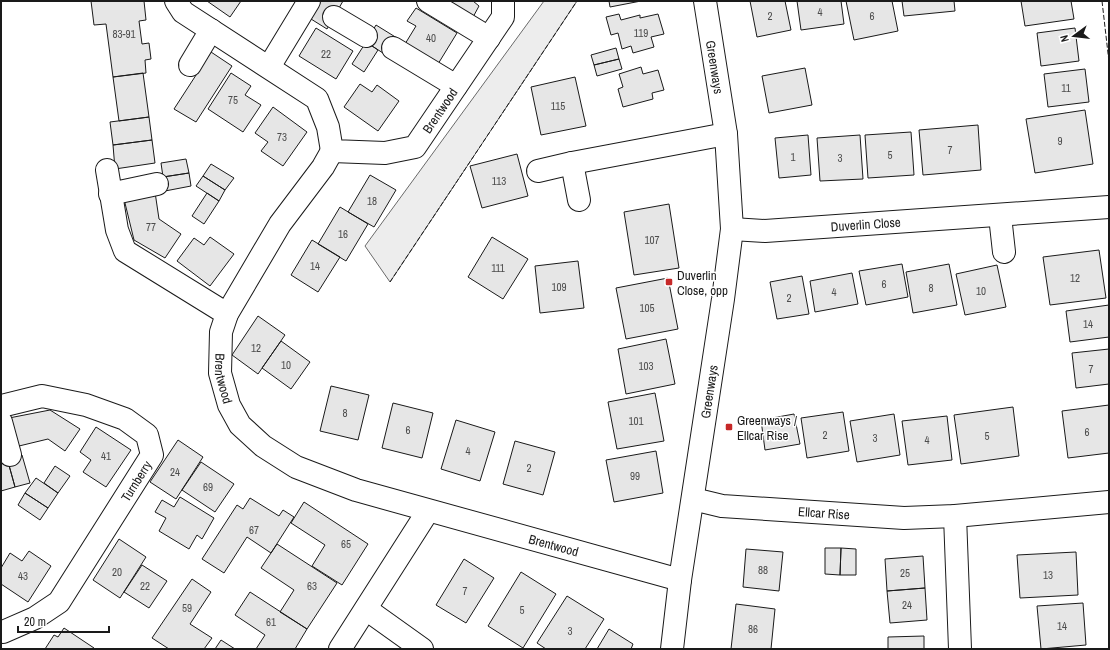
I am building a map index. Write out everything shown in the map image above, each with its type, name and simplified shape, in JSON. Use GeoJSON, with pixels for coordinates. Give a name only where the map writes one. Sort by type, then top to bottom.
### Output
{"type":"FeatureCollection","features":[{"type":"Feature","properties":{"kind":"street"},"geometry":{"type":"LineString","coordinates":[[176,1],[183,12],[317,99],[328,127],[332,151]]}},
{"type":"Feature","properties":{"kind":"street"},"geometry":{"type":"LineString","coordinates":[[428,1],[489,38]]}},
{"type":"Feature","properties":{"kind":"street","name":"Brentwood"},"geometry":{"type":"LineString","coordinates":[[503,1],[503,17],[415,147],[385,153],[332,151],[323,167],[280,224],[227,314],[221,332],[220,373],[229,405],[240,425],[264,446],[296,467],[356,490],[680,580]]}},
{"type":"Feature","properties":{"kind":"street","name":"Greenways"},"geometry":{"type":"LineString","coordinates":[[672,649],[680,580],[732,229],[726,134],[705,1]]}},
{"type":"Feature","properties":{"kind":"street"},"geometry":{"type":"LineString","coordinates":[[269,67],[317,7],[366,36]]}},
{"type":"Feature","properties":{"kind":"street"},"geometry":{"type":"LineString","coordinates":[[190,65],[211,30]]}},
{"type":"Feature","properties":{"kind":"street"},"geometry":{"type":"LineString","coordinates":[[393,48],[456,86]]}},
{"type":"Feature","properties":{"kind":"street"},"geometry":{"type":"LineString","coordinates":[[538,171],[572,163],[726,134]]}},
{"type":"Feature","properties":{"kind":"street"},"geometry":{"type":"LineString","coordinates":[[572,163],[578,200]]}},
{"type":"Feature","properties":{"kind":"street"},"geometry":{"type":"LineString","coordinates":[[107,170],[117,230],[125,251],[227,314]]}},
{"type":"Feature","properties":{"kind":"street"},"geometry":{"type":"LineString","coordinates":[[110,194],[157,184]]}},
{"type":"Feature","properties":{"kind":"street","name":"Duverlin Close"},"geometry":{"type":"LineString","coordinates":[[732,229],[765,231],[1000,216],[1109,206]]}},
{"type":"Feature","properties":{"kind":"street"},"geometry":{"type":"LineString","coordinates":[[1000,216],[1004,252]]}},
{"type":"Feature","properties":{"kind":"street","name":"Turnberry"},"geometry":{"type":"LineString","coordinates":[[1,406],[42,396],[86,405],[125,419],[147,435],[152,455],[59,602],[35,618],[3,636]]}},
{"type":"Feature","properties":{"kind":"street"},"geometry":{"type":"LineString","coordinates":[[1,422],[10,455]]}},
{"type":"Feature","properties":{"kind":"street","name":"Ellcar Rise"},"geometry":{"type":"LineString","coordinates":[[693,499],[722,506],[904,518],[955,516],[1109,502]]}},
{"type":"Feature","properties":{"kind":"street"},"geometry":{"type":"LineString","coordinates":[[340,649],[428,511]]}},
{"type":"Feature","properties":{"kind":"street"},"geometry":{"type":"LineString","coordinates":[[955,516],[960,649]]}},
{"type":"Feature","properties":{"kind":"street"},"geometry":{"type":"LineString","coordinates":[[366,610],[422,649]]}},
{"type":"Feature","properties":{"kind":"shaded area"},"geometry":{"type":"Polygon","coordinates":[[[544,1],[577,1],[390,282],[365,246],[544,1]]]}},
{"type":"Feature","properties":{"kind":"building"},"geometry":{"type":"Polygon","coordinates":[[[91,1],[144,1],[146,20],[139,21],[142,44],[149,43],[151,59],[145,60],[146,73],[113,77],[106,24],[94,25],[91,1]]]}},
{"type":"Feature","properties":{"kind":"building"},"geometry":{"type":"Polygon","coordinates":[[[207,1],[241,1],[230,17],[207,1]]]}},
{"type":"Feature","properties":{"kind":"building"},"geometry":{"type":"Polygon","coordinates":[[[322,1],[343,1],[327,29],[311,19],[322,1]]]}},
{"type":"Feature","properties":{"kind":"building"},"geometry":{"type":"Polygon","coordinates":[[[444,1],[473,1],[479,6],[472,19],[444,1]]]}},
{"type":"Feature","properties":{"kind":"building"},"geometry":{"type":"Polygon","coordinates":[[[609,1],[641,1],[610,7],[609,1]]]}},
{"type":"Feature","properties":{"kind":"building"},"geometry":{"type":"Polygon","coordinates":[[[750,1],[785,1],[791,30],[757,37],[750,1]]]}},
{"type":"Feature","properties":{"kind":"building"},"geometry":{"type":"Polygon","coordinates":[[[797,1],[841,1],[844,24],[801,30],[797,1]]]}},
{"type":"Feature","properties":{"kind":"building"},"geometry":{"type":"Polygon","coordinates":[[[846,1],[892,1],[898,31],[854,40],[846,1]]]}},
{"type":"Feature","properties":{"kind":"building"},"geometry":{"type":"Polygon","coordinates":[[[902,1],[954,1],[955,11],[904,16],[902,1]]]}},
{"type":"Feature","properties":{"kind":"building"},"geometry":{"type":"Polygon","coordinates":[[[1021,1],[1071,1],[1074,19],[1025,26],[1021,1]]]}},
{"type":"Feature","properties":{"kind":"building"},"geometry":{"type":"Polygon","coordinates":[[[416,8],[457,33],[438,64],[405,44],[416,26],[407,21],[416,8]]]}},
{"type":"Feature","properties":{"kind":"building"},"geometry":{"type":"Polygon","coordinates":[[[619,14],[621,20],[640,15],[640,18],[658,14],[664,34],[651,37],[654,47],[633,53],[631,46],[622,49],[618,33],[611,35],[606,17],[619,14]]]}},
{"type":"Feature","properties":{"kind":"building"},"geometry":{"type":"Polygon","coordinates":[[[376,25],[397,38],[386,55],[366,42],[376,25]]]}},
{"type":"Feature","properties":{"kind":"building"},"geometry":{"type":"Polygon","coordinates":[[[316,28],[353,51],[336,79],[299,56],[316,28]]]}},
{"type":"Feature","properties":{"kind":"building"},"geometry":{"type":"Polygon","coordinates":[[[1075,28],[1079,61],[1041,66],[1037,33],[1075,28]]]}},
{"type":"Feature","properties":{"kind":"building"},"geometry":{"type":"Polygon","coordinates":[[[366,42],[378,50],[364,72],[352,64],[366,42]]]}},
{"type":"Feature","properties":{"kind":"building"},"geometry":{"type":"Polygon","coordinates":[[[616,48],[619,59],[594,65],[591,55],[616,48]]]}},
{"type":"Feature","properties":{"kind":"building"},"geometry":{"type":"Polygon","coordinates":[[[211,52],[232,66],[196,122],[174,109],[211,52]]]}},
{"type":"Feature","properties":{"kind":"building"},"geometry":{"type":"Polygon","coordinates":[[[619,59],[622,69],[597,76],[594,65],[619,59]]]}},
{"type":"Feature","properties":{"kind":"building"},"geometry":{"type":"Polygon","coordinates":[[[641,67],[643,74],[658,70],[664,90],[652,93],[653,99],[623,107],[618,89],[623,87],[619,74],[641,67]]]}},
{"type":"Feature","properties":{"kind":"building"},"geometry":{"type":"Polygon","coordinates":[[[805,68],[812,105],[769,113],[762,76],[805,68]]]}},
{"type":"Feature","properties":{"kind":"building"},"geometry":{"type":"Polygon","coordinates":[[[1085,69],[1089,102],[1048,107],[1044,74],[1085,69]]]}},
{"type":"Feature","properties":{"kind":"building"},"geometry":{"type":"Polygon","coordinates":[[[143,73],[149,117],[119,121],[113,77],[143,73]]]}},
{"type":"Feature","properties":{"kind":"building"},"geometry":{"type":"Polygon","coordinates":[[[231,73],[251,86],[245,95],[261,105],[243,132],[208,109],[231,73]]]}},
{"type":"Feature","properties":{"kind":"building"},"geometry":{"type":"Polygon","coordinates":[[[575,77],[586,126],[541,135],[531,87],[575,77]]]}},
{"type":"Feature","properties":{"kind":"building"},"geometry":{"type":"Polygon","coordinates":[[[360,84],[372,92],[377,85],[399,101],[378,131],[344,107],[360,84]]]}},
{"type":"Feature","properties":{"kind":"building"},"geometry":{"type":"Polygon","coordinates":[[[273,107],[307,132],[283,166],[261,151],[268,142],[255,133],[273,107]]]}},
{"type":"Feature","properties":{"kind":"building"},"geometry":{"type":"Polygon","coordinates":[[[1085,110],[1093,164],[1035,173],[1026,119],[1085,110]]]}},
{"type":"Feature","properties":{"kind":"building"},"geometry":{"type":"Polygon","coordinates":[[[149,117],[152,140],[113,145],[110,122],[149,117]]]}},
{"type":"Feature","properties":{"kind":"building"},"geometry":{"type":"Polygon","coordinates":[[[978,125],[981,170],[923,175],[919,130],[978,125]]]}},
{"type":"Feature","properties":{"kind":"building"},"geometry":{"type":"Polygon","coordinates":[[[911,132],[914,175],[868,178],[865,135],[911,132]]]}},
{"type":"Feature","properties":{"kind":"building"},"geometry":{"type":"Polygon","coordinates":[[[808,135],[811,175],[779,178],[775,138],[808,135]]]}},
{"type":"Feature","properties":{"kind":"building"},"geometry":{"type":"Polygon","coordinates":[[[860,135],[863,179],[820,181],[817,138],[860,135]]]}},
{"type":"Feature","properties":{"kind":"building"},"geometry":{"type":"Polygon","coordinates":[[[152,140],[155,163],[115,169],[113,145],[152,140]]]}},
{"type":"Feature","properties":{"kind":"building"},"geometry":{"type":"Polygon","coordinates":[[[517,154],[528,196],[482,208],[470,166],[517,154]]]}},
{"type":"Feature","properties":{"kind":"building"},"geometry":{"type":"Polygon","coordinates":[[[186,159],[189,173],[163,177],[161,163],[186,159]]]}},
{"type":"Feature","properties":{"kind":"building"},"geometry":{"type":"Polygon","coordinates":[[[211,164],[234,178],[225,190],[203,176],[211,164]]]}},
{"type":"Feature","properties":{"kind":"building"},"geometry":{"type":"Polygon","coordinates":[[[189,173],[191,186],[165,191],[163,177],[189,173]]]}},
{"type":"Feature","properties":{"kind":"building"},"geometry":{"type":"Polygon","coordinates":[[[370,175],[396,190],[374,227],[348,212],[370,175]]]}},
{"type":"Feature","properties":{"kind":"building"},"geometry":{"type":"Polygon","coordinates":[[[203,176],[225,190],[219,201],[196,186],[203,176]]]}},
{"type":"Feature","properties":{"kind":"building"},"geometry":{"type":"Polygon","coordinates":[[[155,192],[159,219],[181,234],[165,258],[134,240],[124,199],[155,192]]]}},
{"type":"Feature","properties":{"kind":"building"},"geometry":{"type":"Polygon","coordinates":[[[207,193],[219,201],[204,224],[192,216],[207,193]]]}},
{"type":"Feature","properties":{"kind":"building"},"geometry":{"type":"Polygon","coordinates":[[[669,204],[679,268],[634,275],[624,212],[669,204]]]}},
{"type":"Feature","properties":{"kind":"building"},"geometry":{"type":"Polygon","coordinates":[[[340,207],[368,224],[346,261],[318,244],[340,207]]]}},
{"type":"Feature","properties":{"kind":"building"},"geometry":{"type":"Polygon","coordinates":[[[210,237],[234,254],[210,286],[177,261],[194,238],[204,245],[210,237]]]}},
{"type":"Feature","properties":{"kind":"building"},"geometry":{"type":"Polygon","coordinates":[[[492,237],[528,259],[503,299],[468,277],[492,237]]]}},
{"type":"Feature","properties":{"kind":"building"},"geometry":{"type":"Polygon","coordinates":[[[312,240],[340,257],[318,292],[291,275],[312,240]]]}},
{"type":"Feature","properties":{"kind":"building"},"geometry":{"type":"Polygon","coordinates":[[[1099,250],[1106,298],[1050,305],[1043,257],[1099,250]]]}},
{"type":"Feature","properties":{"kind":"building"},"geometry":{"type":"Polygon","coordinates":[[[578,261],[584,308],[540,313],[535,266],[578,261]]]}},
{"type":"Feature","properties":{"kind":"building"},"geometry":{"type":"Polygon","coordinates":[[[902,264],[908,297],[866,305],[859,271],[902,264]]]}},
{"type":"Feature","properties":{"kind":"building"},"geometry":{"type":"Polygon","coordinates":[[[949,264],[957,305],[913,313],[906,272],[949,264]]]}},
{"type":"Feature","properties":{"kind":"building"},"geometry":{"type":"Polygon","coordinates":[[[997,265],[1006,307],[965,315],[956,274],[997,265]]]}},
{"type":"Feature","properties":{"kind":"building"},"geometry":{"type":"Polygon","coordinates":[[[852,273],[858,304],[815,312],[810,281],[852,273]]]}},
{"type":"Feature","properties":{"kind":"building"},"geometry":{"type":"Polygon","coordinates":[[[802,276],[809,314],[777,319],[770,282],[802,276]]]}},
{"type":"Feature","properties":{"kind":"building"},"geometry":{"type":"Polygon","coordinates":[[[668,278],[678,329],[626,339],[616,288],[668,278]]]}},
{"type":"Feature","properties":{"kind":"building"},"geometry":{"type":"Polygon","coordinates":[[[1109,305],[1109,337],[1070,342],[1066,311],[1109,305]]]}},
{"type":"Feature","properties":{"kind":"building"},"geometry":{"type":"Polygon","coordinates":[[[258,316],[285,335],[258,374],[232,355],[258,316]]]}},
{"type":"Feature","properties":{"kind":"building"},"geometry":{"type":"Polygon","coordinates":[[[666,339],[675,384],[626,394],[618,349],[666,339]]]}},
{"type":"Feature","properties":{"kind":"building"},"geometry":{"type":"Polygon","coordinates":[[[281,341],[310,362],[291,389],[262,368],[281,341]]]}},
{"type":"Feature","properties":{"kind":"building"},"geometry":{"type":"Polygon","coordinates":[[[1109,349],[1109,384],[1076,388],[1072,353],[1109,349]]]}},
{"type":"Feature","properties":{"kind":"building"},"geometry":{"type":"Polygon","coordinates":[[[331,386],[369,395],[358,440],[320,431],[331,386]]]}},
{"type":"Feature","properties":{"kind":"building"},"geometry":{"type":"Polygon","coordinates":[[[655,393],[664,441],[617,449],[608,402],[655,393]]]}},
{"type":"Feature","properties":{"kind":"building"},"geometry":{"type":"Polygon","coordinates":[[[393,403],[433,413],[422,458],[382,448],[393,403]]]}},
{"type":"Feature","properties":{"kind":"building"},"geometry":{"type":"Polygon","coordinates":[[[1109,405],[1109,453],[1068,458],[1062,411],[1109,405]]]}},
{"type":"Feature","properties":{"kind":"building"},"geometry":{"type":"Polygon","coordinates":[[[1013,407],[1019,456],[961,464],[954,415],[1013,407]]]}},
{"type":"Feature","properties":{"kind":"building"},"geometry":{"type":"Polygon","coordinates":[[[50,410],[80,429],[65,451],[48,439],[19,446],[9,418],[50,410]]]}},
{"type":"Feature","properties":{"kind":"building"},"geometry":{"type":"Polygon","coordinates":[[[843,412],[849,451],[807,458],[801,418],[843,412]]]}},
{"type":"Feature","properties":{"kind":"building"},"geometry":{"type":"Polygon","coordinates":[[[794,414],[800,444],[765,450],[761,420],[794,414]]]}},
{"type":"Feature","properties":{"kind":"building"},"geometry":{"type":"Polygon","coordinates":[[[894,414],[900,455],[857,462],[850,421],[894,414]]]}},
{"type":"Feature","properties":{"kind":"building"},"geometry":{"type":"Polygon","coordinates":[[[947,416],[952,460],[908,465],[902,421],[947,416]]]}},
{"type":"Feature","properties":{"kind":"building"},"geometry":{"type":"Polygon","coordinates":[[[456,420],[495,432],[480,481],[441,469],[456,420]]]}},
{"type":"Feature","properties":{"kind":"building"},"geometry":{"type":"Polygon","coordinates":[[[96,427],[131,450],[106,487],[83,472],[91,460],[80,452],[96,427]]]}},
{"type":"Feature","properties":{"kind":"building"},"geometry":{"type":"Polygon","coordinates":[[[178,440],[203,457],[176,499],[150,482],[178,440]]]}},
{"type":"Feature","properties":{"kind":"building"},"geometry":{"type":"Polygon","coordinates":[[[515,441],[555,452],[543,495],[503,484],[515,441]]]}},
{"type":"Feature","properties":{"kind":"building"},"geometry":{"type":"Polygon","coordinates":[[[656,451],[663,493],[614,502],[606,460],[656,451]]]}},
{"type":"Feature","properties":{"kind":"building"},"geometry":{"type":"Polygon","coordinates":[[[22,455],[30,483],[15,487],[7,458],[22,455]]]}},
{"type":"Feature","properties":{"kind":"building"},"geometry":{"type":"Polygon","coordinates":[[[7,458],[15,487],[1,491],[1,460],[7,458]]]}},
{"type":"Feature","properties":{"kind":"building"},"geometry":{"type":"Polygon","coordinates":[[[201,462],[234,484],[215,512],[182,490],[201,462]]]}},
{"type":"Feature","properties":{"kind":"building"},"geometry":{"type":"Polygon","coordinates":[[[55,466],[70,476],[58,493],[44,483],[55,466]]]}},
{"type":"Feature","properties":{"kind":"building"},"geometry":{"type":"Polygon","coordinates":[[[36,478],[58,493],[48,508],[25,493],[36,478]]]}},
{"type":"Feature","properties":{"kind":"building"},"geometry":{"type":"Polygon","coordinates":[[[25,493],[48,508],[40,520],[18,505],[25,493]]]}},
{"type":"Feature","properties":{"kind":"building"},"geometry":{"type":"Polygon","coordinates":[[[180,497],[214,518],[202,539],[197,535],[189,549],[159,531],[166,518],[155,512],[162,500],[174,507],[180,497]]]}},
{"type":"Feature","properties":{"kind":"building"},"geometry":{"type":"Polygon","coordinates":[[[250,498],[279,516],[283,510],[294,517],[271,553],[247,537],[224,573],[202,559],[237,505],[243,509],[250,498]]]}},
{"type":"Feature","properties":{"kind":"building"},"geometry":{"type":"Polygon","coordinates":[[[304,502],[368,544],[342,585],[312,566],[325,545],[291,523],[304,502]]]}},
{"type":"Feature","properties":{"kind":"building"},"geometry":{"type":"Polygon","coordinates":[[[119,539],[146,557],[120,598],[93,580],[119,539]]]}},
{"type":"Feature","properties":{"kind":"building"},"geometry":{"type":"Polygon","coordinates":[[[277,544],[337,583],[307,629],[280,612],[294,590],[261,568],[277,544]]]}},
{"type":"Feature","properties":{"kind":"building"},"geometry":{"type":"Polygon","coordinates":[[[825,548],[841,548],[840,575],[825,574],[825,548]]]}},
{"type":"Feature","properties":{"kind":"building"},"geometry":{"type":"Polygon","coordinates":[[[841,548],[856,549],[856,575],[840,575],[841,548]]]}},
{"type":"Feature","properties":{"kind":"building"},"geometry":{"type":"Polygon","coordinates":[[[746,549],[783,552],[779,591],[743,587],[746,549]]]}},
{"type":"Feature","properties":{"kind":"building"},"geometry":{"type":"Polygon","coordinates":[[[29,551],[51,566],[28,602],[1,584],[1,568],[10,553],[22,561],[29,551]]]}},
{"type":"Feature","properties":{"kind":"building"},"geometry":{"type":"Polygon","coordinates":[[[1076,552],[1078,595],[1020,598],[1017,555],[1076,552]]]}},
{"type":"Feature","properties":{"kind":"building"},"geometry":{"type":"Polygon","coordinates":[[[923,556],[925,588],[887,591],[885,559],[923,556]]]}},
{"type":"Feature","properties":{"kind":"building"},"geometry":{"type":"Polygon","coordinates":[[[464,559],[494,578],[466,623],[436,605],[464,559]]]}},
{"type":"Feature","properties":{"kind":"building"},"geometry":{"type":"Polygon","coordinates":[[[142,565],[167,581],[149,608],[124,592],[142,565]]]}},
{"type":"Feature","properties":{"kind":"building"},"geometry":{"type":"Polygon","coordinates":[[[521,572],[556,594],[523,648],[488,626],[521,572]]]}},
{"type":"Feature","properties":{"kind":"building"},"geometry":{"type":"Polygon","coordinates":[[[192,579],[211,592],[190,624],[212,638],[204,649],[169,649],[152,638],[192,579]]]}},
{"type":"Feature","properties":{"kind":"building"},"geometry":{"type":"Polygon","coordinates":[[[925,588],[927,620],[890,623],[887,591],[925,588]]]}},
{"type":"Feature","properties":{"kind":"building"},"geometry":{"type":"Polygon","coordinates":[[[250,592],[307,629],[295,649],[256,649],[265,635],[235,615],[250,592]]]}},
{"type":"Feature","properties":{"kind":"building"},"geometry":{"type":"Polygon","coordinates":[[[567,596],[604,619],[585,649],[546,649],[537,643],[567,596]]]}},
{"type":"Feature","properties":{"kind":"building"},"geometry":{"type":"Polygon","coordinates":[[[1083,603],[1086,645],[1041,649],[1037,606],[1083,603]]]}},
{"type":"Feature","properties":{"kind":"building"},"geometry":{"type":"Polygon","coordinates":[[[736,604],[775,609],[771,649],[731,649],[736,604]]]}},
{"type":"Feature","properties":{"kind":"building"},"geometry":{"type":"Polygon","coordinates":[[[64,628],[94,649],[45,649],[54,635],[58,637],[64,628]]]}},
{"type":"Feature","properties":{"kind":"building"},"geometry":{"type":"Polygon","coordinates":[[[609,629],[633,644],[631,649],[597,649],[609,629]]]}},
{"type":"Feature","properties":{"kind":"building"},"geometry":{"type":"Polygon","coordinates":[[[924,636],[924,649],[888,649],[888,637],[924,636]]]}},
{"type":"Feature","properties":{"kind":"building"},"geometry":{"type":"Polygon","coordinates":[[[221,640],[235,649],[215,649],[221,640]]]}},
{"type":"Feature","properties":{"kind":"tunnel"},"geometry":{"type":"LineString","coordinates":[[318,7],[334,17]]}},
{"type":"Feature","properties":{"kind":"fence"},"geometry":{"type":"LineString","coordinates":[[390,282],[577,1]]}},
{"type":"Feature","properties":{"kind":"fence"},"geometry":{"type":"LineString","coordinates":[[1102,1],[1109,62]]}},
{"type":"Feature","properties":{"kind":"place","name":"Duverlin Close, opp"},"geometry":{"type":"Point","coordinates":[669,282]}},
{"type":"Feature","properties":{"kind":"place","name":"Greenways / Ellcar Rise"},"geometry":{"type":"Point","coordinates":[729,427]}}]}
